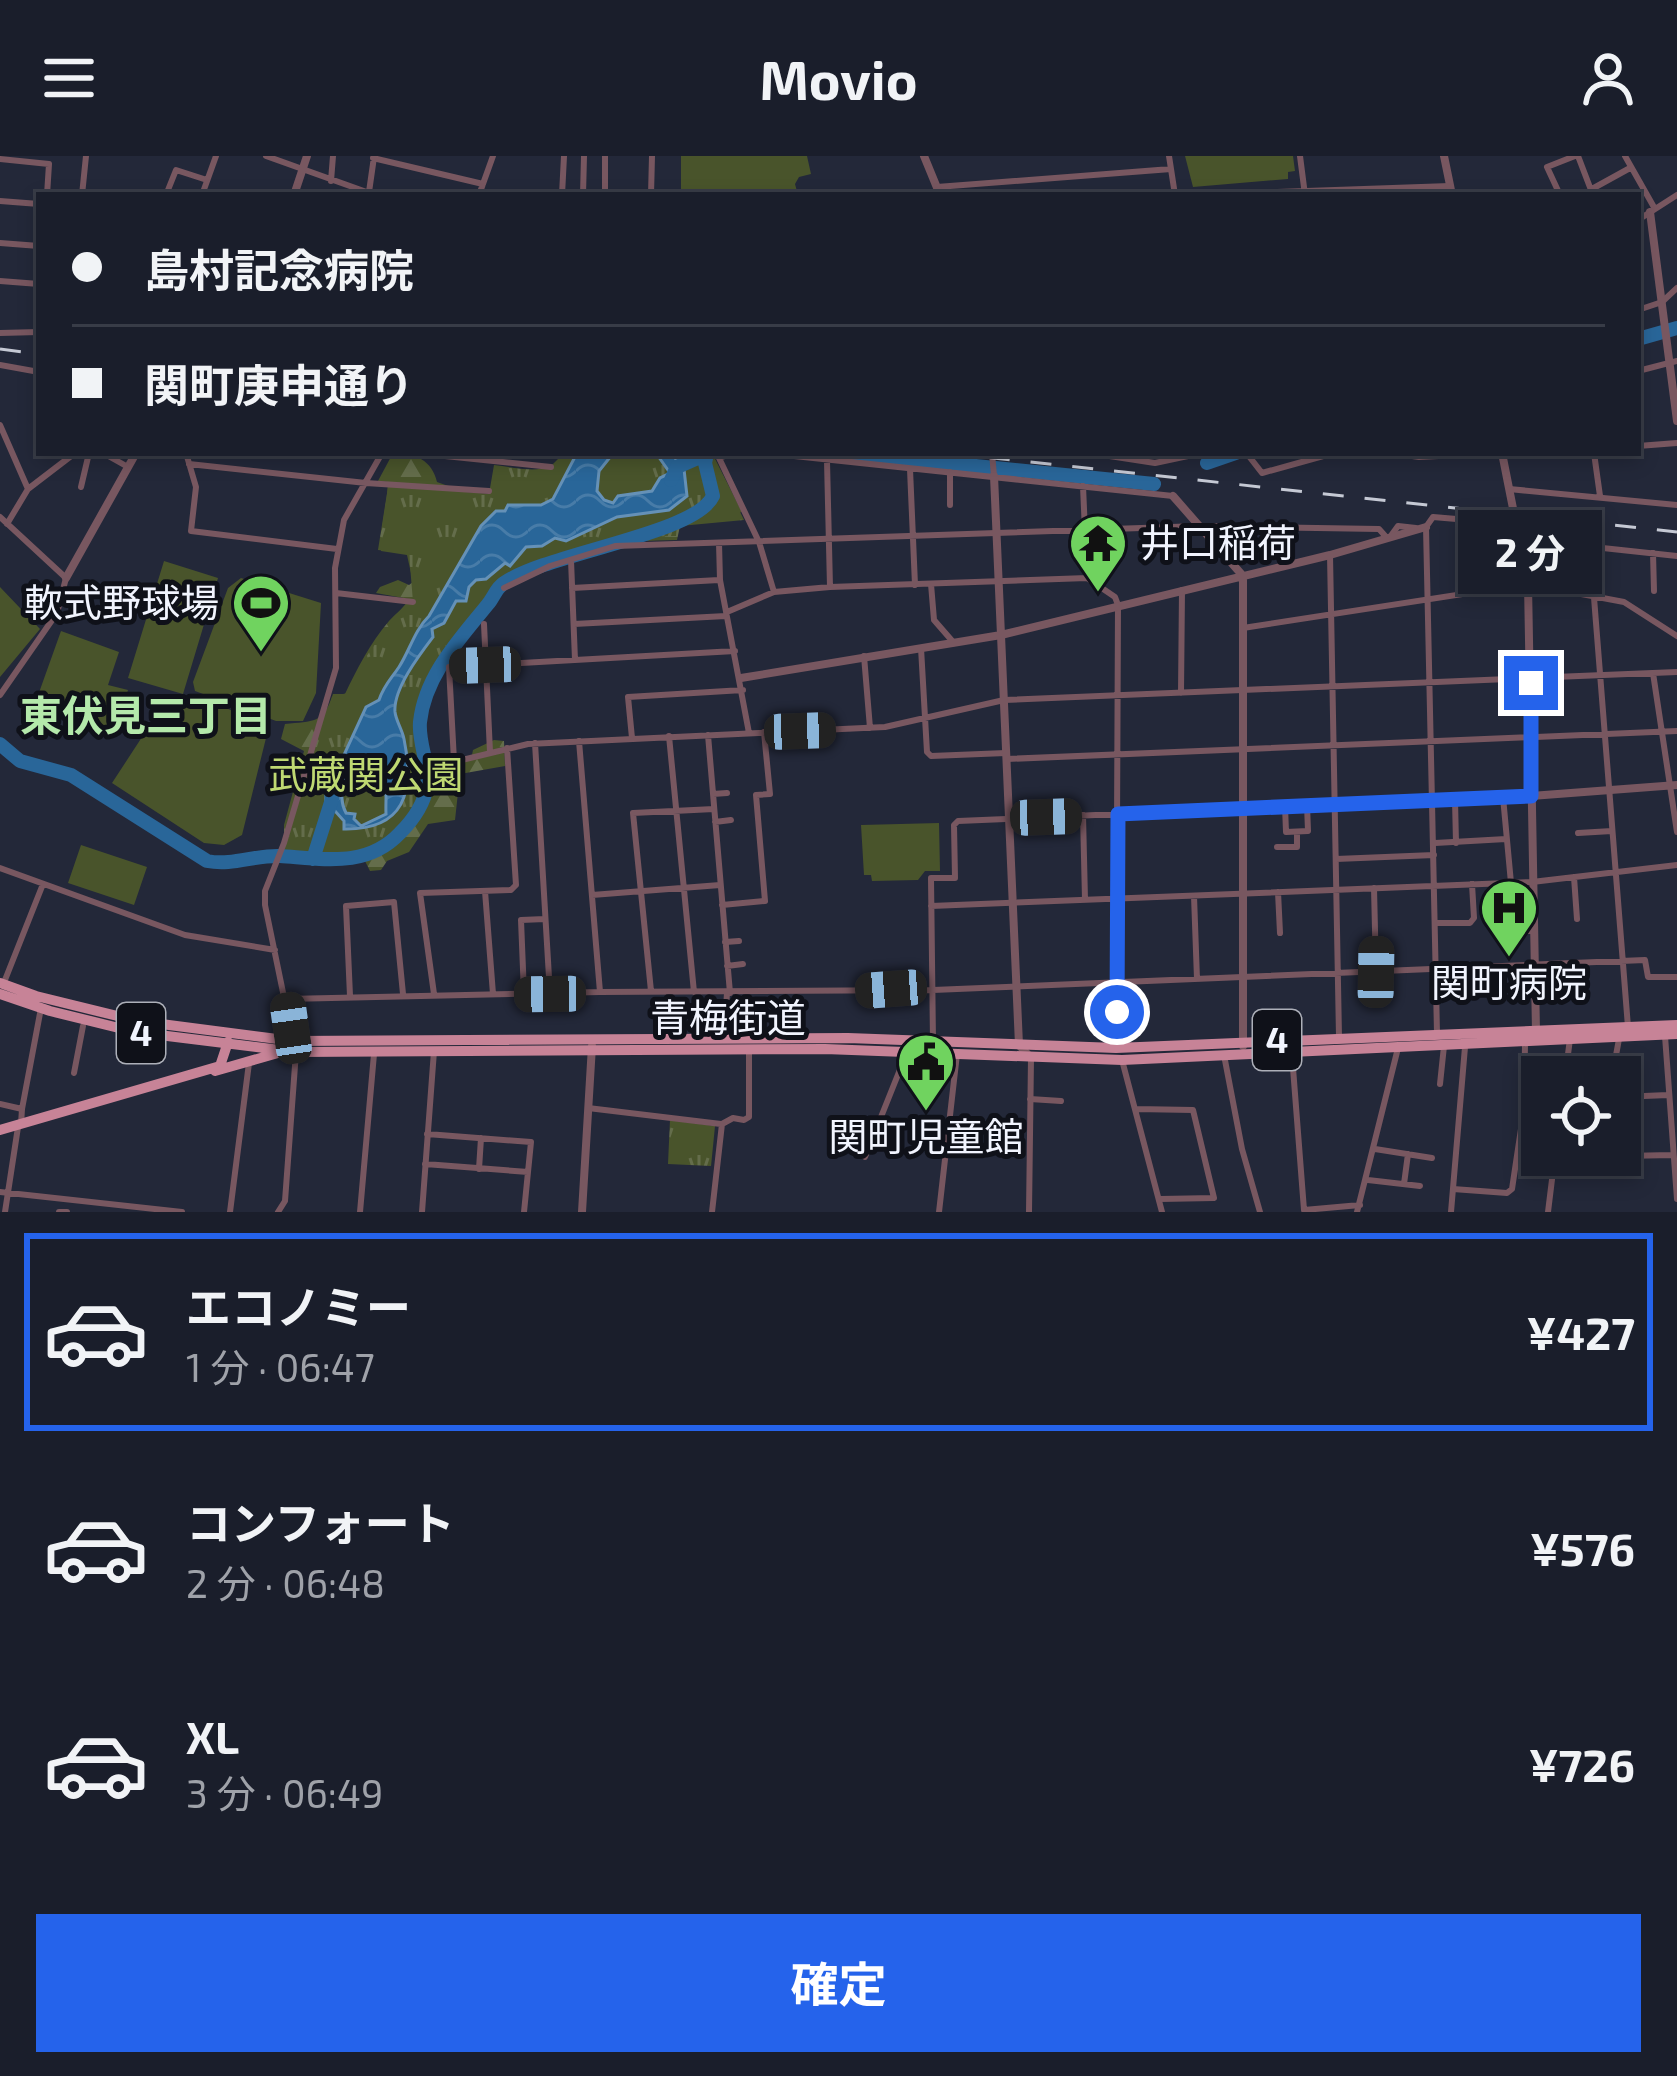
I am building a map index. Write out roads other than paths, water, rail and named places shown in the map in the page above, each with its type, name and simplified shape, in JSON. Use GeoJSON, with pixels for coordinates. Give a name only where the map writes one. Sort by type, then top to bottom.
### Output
{"type":"FeatureCollection","features":[{"type":"Feature","properties":{"kind":"main road","name":"青梅街道"},"geometry":{"type":"LineString","coordinates":[[1,987],[41,1008],[135,1032],[374,1052],[724,1037],[1223,1055],[1243,1048],[1291,1051],[1441,1038],[1465,1043],[1570,1039],[1677,1025]]}},
{"type":"Feature","properties":{"kind":"main road","name":"青梅街道"},"geometry":{"type":"LineString","coordinates":[[1,987],[228,1040]]}},
{"type":"Feature","properties":{"kind":"main road","name":"青梅街道"},"geometry":{"type":"LineString","coordinates":[[617,1042],[1031,1058],[1243,1048],[1339,1037],[1671,1034]]}},
{"type":"Feature","properties":{"kind":"main road"},"geometry":{"type":"LineString","coordinates":[[0,1130],[220,1066],[228,1040]]}},
{"type":"Feature","properties":{"kind":"main road","name":"青梅街道"},"geometry":{"type":"LineString","coordinates":[[292,1048],[592,1043]]}},
{"type":"Feature","properties":{"kind":"main road"},"geometry":{"type":"LineString","coordinates":[[200,1073],[292,1048]]}},
{"type":"Feature","properties":{"kind":"street"},"geometry":{"type":"LineString","coordinates":[[203,192],[216,156]]}},
{"type":"Feature","properties":{"kind":"street"},"geometry":{"type":"LineString","coordinates":[[266,156],[364,192]]}},
{"type":"Feature","properties":{"kind":"street"},"geometry":{"type":"LineString","coordinates":[[295,192],[307,156]]}},
{"type":"Feature","properties":{"kind":"street"},"geometry":{"type":"LineString","coordinates":[[331,181],[333,156]]}},
{"type":"Feature","properties":{"kind":"street"},"geometry":{"type":"LineString","coordinates":[[480,192],[493,156]]}},
{"type":"Feature","properties":{"kind":"street"},"geometry":{"type":"LineString","coordinates":[[562,192],[564,156]]}},
{"type":"Feature","properties":{"kind":"street"},"geometry":{"type":"LineString","coordinates":[[583,192],[584,156]]}},
{"type":"Feature","properties":{"kind":"street"},"geometry":{"type":"LineString","coordinates":[[605,156],[605,192]]}},
{"type":"Feature","properties":{"kind":"street"},"geometry":{"type":"LineString","coordinates":[[651,192],[652,156]]}},
{"type":"Feature","properties":{"kind":"street"},"geometry":{"type":"LineString","coordinates":[[925,156],[938,191],[1171,169]]}},
{"type":"Feature","properties":{"kind":"street"},"geometry":{"type":"LineString","coordinates":[[1169,156],[1175,192]]}},
{"type":"Feature","properties":{"kind":"street"},"geometry":{"type":"LineString","coordinates":[[1300,156],[1304,192],[1451,190],[1444,156]]}},
{"type":"Feature","properties":{"kind":"street"},"geometry":{"type":"LineString","coordinates":[[1559,192],[1547,167],[1576,156],[1592,190]]}},
{"type":"Feature","properties":{"kind":"street"},"geometry":{"type":"LineString","coordinates":[[1625,156],[1653,210],[1677,421]]}},
{"type":"Feature","properties":{"kind":"street"},"geometry":{"type":"LineString","coordinates":[[82,192],[87,157]]}},
{"type":"Feature","properties":{"kind":"street"},"geometry":{"type":"LineString","coordinates":[[370,192],[374,157],[483,184]]}},
{"type":"Feature","properties":{"kind":"street"},"geometry":{"type":"LineString","coordinates":[[0,159],[49,164],[47,192]]}},
{"type":"Feature","properties":{"kind":"street"},"geometry":{"type":"LineString","coordinates":[[1588,192],[1630,168]]}},
{"type":"Feature","properties":{"kind":"street"},"geometry":{"type":"LineString","coordinates":[[167,192],[176,170],[207,180]]}},
{"type":"Feature","properties":{"kind":"street"},"geometry":{"type":"LineString","coordinates":[[584,175],[605,175]]}},
{"type":"Feature","properties":{"kind":"street"},"geometry":{"type":"LineString","coordinates":[[1641,218],[1677,195]]}},
{"type":"Feature","properties":{"kind":"street"},"geometry":{"type":"LineString","coordinates":[[0,201],[36,204]]}},
{"type":"Feature","properties":{"kind":"street"},"geometry":{"type":"LineString","coordinates":[[0,243],[36,246]]}},
{"type":"Feature","properties":{"kind":"street"},"geometry":{"type":"LineString","coordinates":[[0,280],[36,284]]}},
{"type":"Feature","properties":{"kind":"street"},"geometry":{"type":"LineString","coordinates":[[1641,309],[1662,302],[1677,288]]}},
{"type":"Feature","properties":{"kind":"street"},"geometry":{"type":"LineString","coordinates":[[0,333],[36,332]]}},
{"type":"Feature","properties":{"kind":"street"},"geometry":{"type":"LineString","coordinates":[[1641,370],[1673,362]]}},
{"type":"Feature","properties":{"kind":"street"},"geometry":{"type":"LineString","coordinates":[[0,365],[36,371]]}},
{"type":"Feature","properties":{"kind":"street"},"geometry":{"type":"LineString","coordinates":[[0,425],[28,489]]}},
{"type":"Feature","properties":{"kind":"street"},"geometry":{"type":"LineString","coordinates":[[1641,446],[1677,443]]}},
{"type":"Feature","properties":{"kind":"street"},"geometry":{"type":"LineString","coordinates":[[66,578],[3,521],[28,489],[71,456]]}},
{"type":"Feature","properties":{"kind":"street"},"geometry":{"type":"LineString","coordinates":[[81,487],[87,456]]}},
{"type":"Feature","properties":{"kind":"street"},"geometry":{"type":"LineString","coordinates":[[108,456],[128,467]]}},
{"type":"Feature","properties":{"kind":"street"},"geometry":{"type":"LineString","coordinates":[[0,695],[57,613],[66,578],[134,456]]}},
{"type":"Feature","properties":{"kind":"street"},"geometry":{"type":"LineString","coordinates":[[187,456],[197,503],[191,531],[338,549]]}},
{"type":"Feature","properties":{"kind":"street"},"geometry":{"type":"LineString","coordinates":[[278,1212],[285,1201],[292,1048],[287,1000],[264,897],[336,668],[338,549],[346,512],[380,456]]}},
{"type":"Feature","properties":{"kind":"street"},"geometry":{"type":"LineString","coordinates":[[463,456],[551,467]]}},
{"type":"Feature","properties":{"kind":"street"},"geometry":{"type":"LineString","coordinates":[[718,456],[759,542],[774,592]]}},
{"type":"Feature","properties":{"kind":"street"},"geometry":{"type":"LineString","coordinates":[[789,456],[1173,496],[1244,576],[1243,1048]]}},
{"type":"Feature","properties":{"kind":"street"},"geometry":{"type":"LineString","coordinates":[[992,456],[1019,1045],[1031,1058],[1029,1212]]}},
{"type":"Feature","properties":{"kind":"street"},"geometry":{"type":"LineString","coordinates":[[1112,456],[1163,463],[1190,456]]}},
{"type":"Feature","properties":{"kind":"street"},"geometry":{"type":"LineString","coordinates":[[1249,456],[1262,473],[1323,456]]}},
{"type":"Feature","properties":{"kind":"street"},"geometry":{"type":"LineString","coordinates":[[1453,1189],[1507,1193],[1511,1189],[1532,1037],[1528,584],[1500,456]]}},
{"type":"Feature","properties":{"kind":"street"},"geometry":{"type":"LineString","coordinates":[[1594,456],[1600,496]]}},
{"type":"Feature","properties":{"kind":"street"},"geometry":{"type":"LineString","coordinates":[[827,461],[830,586]]}},
{"type":"Feature","properties":{"kind":"street"},"geometry":{"type":"LineString","coordinates":[[189,464],[365,483],[489,490]]}},
{"type":"Feature","properties":{"kind":"street"},"geometry":{"type":"LineString","coordinates":[[910,469],[915,585]]}},
{"type":"Feature","properties":{"kind":"street"},"geometry":{"type":"LineString","coordinates":[[950,472],[950,506]]}},
{"type":"Feature","properties":{"kind":"street"},"geometry":{"type":"LineString","coordinates":[[1083,485],[1087,578]]}},
{"type":"Feature","properties":{"kind":"street"},"geometry":{"type":"LineString","coordinates":[[1509,489],[1677,505]]}},
{"type":"Feature","properties":{"kind":"street"},"geometry":{"type":"LineString","coordinates":[[741,678],[1001,634],[1330,555],[1423,528],[1433,517],[1516,524]]}},
{"type":"Feature","properties":{"kind":"street"},"geometry":{"type":"LineString","coordinates":[[503,589],[533,572],[615,546],[1200,526],[1379,529],[1389,537]]}},
{"type":"Feature","properties":{"kind":"street"},"geometry":{"type":"LineString","coordinates":[[1423,528],[1430,600],[1441,1084]]}},
{"type":"Feature","properties":{"kind":"street"},"geometry":{"type":"LineString","coordinates":[[1519,539],[1677,556]]}},
{"type":"Feature","properties":{"kind":"street"},"geometry":{"type":"LineString","coordinates":[[719,543],[720,580],[749,733]]}},
{"type":"Feature","properties":{"kind":"street"},"geometry":{"type":"LineString","coordinates":[[1590,547],[1623,961],[1625,1033],[1618,1056]]}},
{"type":"Feature","properties":{"kind":"street"},"geometry":{"type":"LineString","coordinates":[[1653,554],[1654,590]]}},
{"type":"Feature","properties":{"kind":"street"},"geometry":{"type":"LineString","coordinates":[[1330,555],[1339,1037]]}},
{"type":"Feature","properties":{"kind":"street"},"geometry":{"type":"LineString","coordinates":[[571,560],[575,660]]}},
{"type":"Feature","properties":{"kind":"street"},"geometry":{"type":"LineString","coordinates":[[574,624],[727,614],[774,592],[830,586],[1087,578],[1114,597],[1118,605],[1119,1054],[1162,1212]]}},
{"type":"Feature","properties":{"kind":"street"},"geometry":{"type":"LineString","coordinates":[[572,588],[720,580]]}},
{"type":"Feature","properties":{"kind":"street"},"geometry":{"type":"LineString","coordinates":[[932,584],[934,620],[954,643]]}},
{"type":"Feature","properties":{"kind":"street"},"geometry":{"type":"LineString","coordinates":[[1243,628],[1528,584],[1624,602],[1677,636]]}},
{"type":"Feature","properties":{"kind":"street"},"geometry":{"type":"LineString","coordinates":[[1181,693],[1182,590]]}},
{"type":"Feature","properties":{"kind":"street"},"geometry":{"type":"LineString","coordinates":[[336,593],[413,602]]}},
{"type":"Feature","properties":{"kind":"street"},"geometry":{"type":"LineString","coordinates":[[484,624],[490,752]]}},
{"type":"Feature","properties":{"kind":"street"},"geometry":{"type":"LineString","coordinates":[[921,648],[931,756],[1118,755],[1677,731]]}},
{"type":"Feature","properties":{"kind":"street"},"geometry":{"type":"LineString","coordinates":[[454,761],[449,667],[735,651]]}},
{"type":"Feature","properties":{"kind":"street"},"geometry":{"type":"LineString","coordinates":[[865,656],[870,728]]}},
{"type":"Feature","properties":{"kind":"street"},"geometry":{"type":"LineString","coordinates":[[433,767],[535,743],[870,728],[1004,700],[1677,672]]}},
{"type":"Feature","properties":{"kind":"street"},"geometry":{"type":"LineString","coordinates":[[1652,673],[1677,832]]}},
{"type":"Feature","properties":{"kind":"street"},"geometry":{"type":"LineString","coordinates":[[632,739],[628,697],[743,690]]}},
{"type":"Feature","properties":{"kind":"street"},"geometry":{"type":"LineString","coordinates":[[722,905],[765,901],[756,795],[770,794],[764,732]]}},
{"type":"Feature","properties":{"kind":"street"},"geometry":{"type":"LineString","coordinates":[[708,735],[728,966],[724,1037]]}},
{"type":"Feature","properties":{"kind":"street"},"geometry":{"type":"LineString","coordinates":[[668,736],[694,992]]}},
{"type":"Feature","properties":{"kind":"street"},"geometry":{"type":"LineString","coordinates":[[579,741],[601,992]]}},
{"type":"Feature","properties":{"kind":"street"},"geometry":{"type":"LineString","coordinates":[[535,743],[550,994]]}},
{"type":"Feature","properties":{"kind":"street"},"geometry":{"type":"LineString","coordinates":[[435,995],[420,893],[511,890],[516,884],[507,748]]}},
{"type":"Feature","properties":{"kind":"street"},"geometry":{"type":"LineString","coordinates":[[933,1042],[931,878],[956,878],[954,825],[958,820],[1455,800],[1673,785]]}},
{"type":"Feature","properties":{"kind":"street"},"geometry":{"type":"LineString","coordinates":[[713,794],[727,793]]}},
{"type":"Feature","properties":{"kind":"street"},"geometry":{"type":"LineString","coordinates":[[1503,797],[1511,883]]}},
{"type":"Feature","properties":{"kind":"street"},"geometry":{"type":"LineString","coordinates":[[1455,800],[1456,843]]}},
{"type":"Feature","properties":{"kind":"street"},"geometry":{"type":"LineString","coordinates":[[1285,806],[1286,832],[1297,832],[1308,831],[1307,805]]}},
{"type":"Feature","properties":{"kind":"street"},"geometry":{"type":"LineString","coordinates":[[651,991],[633,813],[714,809]]}},
{"type":"Feature","properties":{"kind":"street"},"geometry":{"type":"LineString","coordinates":[[1082,815],[1085,900]]}},
{"type":"Feature","properties":{"kind":"street"},"geometry":{"type":"LineString","coordinates":[[715,822],[730,820]]}},
{"type":"Feature","properties":{"kind":"street"},"geometry":{"type":"LineString","coordinates":[[1578,832],[1612,831]]}},
{"type":"Feature","properties":{"kind":"street"},"geometry":{"type":"LineString","coordinates":[[1277,848],[1297,847],[1297,832]]}},
{"type":"Feature","properties":{"kind":"street"},"geometry":{"type":"LineString","coordinates":[[1435,843],[1506,839]]}},
{"type":"Feature","properties":{"kind":"street"},"geometry":{"type":"LineString","coordinates":[[1336,859],[1435,855]]}},
{"type":"Feature","properties":{"kind":"street"},"geometry":{"type":"LineString","coordinates":[[931,906],[1532,882],[1677,866]]}},
{"type":"Feature","properties":{"kind":"street"},"geometry":{"type":"LineString","coordinates":[[0,868],[185,934],[275,950]]}},
{"type":"Feature","properties":{"kind":"street"},"geometry":{"type":"LineString","coordinates":[[1574,877],[1577,919]]}},
{"type":"Feature","properties":{"kind":"street"},"geometry":{"type":"LineString","coordinates":[[1,987],[43,884]]}},
{"type":"Feature","properties":{"kind":"street"},"geometry":{"type":"LineString","coordinates":[[1435,923],[1470,923],[1474,918],[1472,884]]}},
{"type":"Feature","properties":{"kind":"street"},"geometry":{"type":"LineString","coordinates":[[592,895],[721,885]]}},
{"type":"Feature","properties":{"kind":"street"},"geometry":{"type":"LineString","coordinates":[[1374,888],[1376,972]]}},
{"type":"Feature","properties":{"kind":"street"},"geometry":{"type":"LineString","coordinates":[[485,891],[493,994]]}},
{"type":"Feature","properties":{"kind":"street"},"geometry":{"type":"LineString","coordinates":[[1278,892],[1280,933]]}},
{"type":"Feature","properties":{"kind":"street"},"geometry":{"type":"LineString","coordinates":[[1195,896],[1197,979]]}},
{"type":"Feature","properties":{"kind":"street"},"geometry":{"type":"LineString","coordinates":[[350,996],[346,907],[394,902],[403,996]]}},
{"type":"Feature","properties":{"kind":"street"},"geometry":{"type":"LineString","coordinates":[[524,994],[520,920],[545,919]]}},
{"type":"Feature","properties":{"kind":"street"},"geometry":{"type":"LineString","coordinates":[[1505,931],[1533,931]]}},
{"type":"Feature","properties":{"kind":"street"},"geometry":{"type":"LineString","coordinates":[[725,942],[739,941]]}},
{"type":"Feature","properties":{"kind":"street"},"geometry":{"type":"LineString","coordinates":[[287,1000],[932,990],[1645,960],[1648,977],[1677,976]]}},
{"type":"Feature","properties":{"kind":"street"},"geometry":{"type":"LineString","coordinates":[[728,966],[743,964]]}},
{"type":"Feature","properties":{"kind":"street"},"geometry":{"type":"LineString","coordinates":[[4,1212],[3,1192],[41,1008]]}},
{"type":"Feature","properties":{"kind":"street"},"geometry":{"type":"LineString","coordinates":[[74,1073],[83,1026]]}},
{"type":"Feature","properties":{"kind":"street"},"geometry":{"type":"LineString","coordinates":[[1671,1034],[1668,1095],[1677,1199]]}},
{"type":"Feature","properties":{"kind":"street"},"geometry":{"type":"LineString","coordinates":[[1568,1056],[1570,1039]]}},
{"type":"Feature","properties":{"kind":"street"},"geometry":{"type":"LineString","coordinates":[[582,1212],[592,1043]]}},
{"type":"Feature","properties":{"kind":"street"},"geometry":{"type":"LineString","coordinates":[[1450,1212],[1465,1043]]}},
{"type":"Feature","properties":{"kind":"street"},"geometry":{"type":"LineString","coordinates":[[1291,1051],[1304,1210],[1359,1208],[1399,1045]]}},
{"type":"Feature","properties":{"kind":"street"},"geometry":{"type":"LineString","coordinates":[[588,1108],[722,1124],[734,1118],[744,1120],[749,1117],[749,1048]]}},
{"type":"Feature","properties":{"kind":"street"},"geometry":{"type":"LineString","coordinates":[[422,1212],[434,1051]]}},
{"type":"Feature","properties":{"kind":"street"},"geometry":{"type":"LineString","coordinates":[[361,1212],[374,1052]]}},
{"type":"Feature","properties":{"kind":"street"},"geometry":{"type":"LineString","coordinates":[[866,1157],[907,1052]]}},
{"type":"Feature","properties":{"kind":"street"},"geometry":{"type":"LineString","coordinates":[[939,1212],[957,1054]]}},
{"type":"Feature","properties":{"kind":"street"},"geometry":{"type":"LineString","coordinates":[[1223,1055],[1260,1212]]}},
{"type":"Feature","properties":{"kind":"street"},"geometry":{"type":"LineString","coordinates":[[230,1212],[250,1063]]}},
{"type":"Feature","properties":{"kind":"street"},"geometry":{"type":"LineString","coordinates":[[1641,1096],[1668,1095]]}},
{"type":"Feature","properties":{"kind":"street"},"geometry":{"type":"LineString","coordinates":[[1030,1099],[1061,1101]]}},
{"type":"Feature","properties":{"kind":"street"},"geometry":{"type":"LineString","coordinates":[[0,1103],[22,1109]]}},
{"type":"Feature","properties":{"kind":"street"},"geometry":{"type":"LineString","coordinates":[[1136,1109],[1193,1110],[1201,1132],[1214,1198],[1160,1199]]}},
{"type":"Feature","properties":{"kind":"street"},"geometry":{"type":"LineString","coordinates":[[712,1212],[722,1124]]}},
{"type":"Feature","properties":{"kind":"street"},"geometry":{"type":"LineString","coordinates":[[427,1134],[531,1142],[524,1212]]}},
{"type":"Feature","properties":{"kind":"street"},"geometry":{"type":"LineString","coordinates":[[479,1168],[481,1138]]}},
{"type":"Feature","properties":{"kind":"street"},"geometry":{"type":"LineString","coordinates":[[1376,1149],[1432,1158]]}},
{"type":"Feature","properties":{"kind":"street"},"geometry":{"type":"LineString","coordinates":[[1403,1184],[1408,1154]]}},
{"type":"Feature","properties":{"kind":"street"},"geometry":{"type":"LineString","coordinates":[[1641,1155],[1672,1155]]}},
{"type":"Feature","properties":{"kind":"street"},"geometry":{"type":"LineString","coordinates":[[424,1164],[528,1172]]}},
{"type":"Feature","properties":{"kind":"street"},"geometry":{"type":"LineString","coordinates":[[1548,1212],[1552,1176]]}},
{"type":"Feature","properties":{"kind":"street"},"geometry":{"type":"LineString","coordinates":[[1368,1180],[1420,1186]]}},
{"type":"Feature","properties":{"kind":"street"},"geometry":{"type":"LineString","coordinates":[[3,1192],[182,1212]]}},
{"type":"Feature","properties":{"kind":"water"},"geometry":{"type":"Polygon","coordinates":[[[575,456],[611,456],[599,471],[597,491],[613,503],[618,496],[652,491],[670,473],[658,456],[673,456],[684,469],[687,496],[669,510],[617,517],[566,541],[555,538],[542,546],[526,547],[510,566],[505,563],[469,587],[466,601],[456,601],[444,623],[432,629],[433,637],[398,693],[395,712],[408,776],[401,805],[380,823],[344,829],[344,821],[326,801],[326,794],[366,707],[379,700],[481,526],[508,505],[541,505],[553,499],[575,456]],[[370,759],[345,773],[344,808],[355,814],[361,826],[386,814],[381,771],[370,759]]]}},
{"type":"Feature","properties":{"kind":"waterway"},"geometry":{"type":"LineString","coordinates":[[1641,338],[1677,328]]}},
{"type":"Feature","properties":{"kind":"waterway"},"geometry":{"type":"LineString","coordinates":[[671,480],[677,467],[702,456]]}},
{"type":"Feature","properties":{"kind":"waterway"},"geometry":{"type":"LineString","coordinates":[[0,744],[20,761],[71,775],[207,861],[270,856],[344,859],[374,852],[400,833],[421,806],[427,778],[420,722],[423,705],[445,658],[499,587],[525,572],[651,532],[701,509],[713,496],[707,456]]}},
{"type":"Feature","properties":{"kind":"waterway"},"geometry":{"type":"LineString","coordinates":[[878,456],[1154,484]]}},
{"type":"Feature","properties":{"kind":"waterway"},"geometry":{"type":"LineString","coordinates":[[1207,463],[1227,456]]}},
{"type":"Feature","properties":{"kind":"waterway"},"geometry":{"type":"LineString","coordinates":[[313,859],[332,799],[331,788]]}},
{"type":"Feature","properties":{"kind":"railway"},"geometry":{"type":"LineString","coordinates":[[0,349],[36,354]]}},
{"type":"Feature","properties":{"kind":"railway"},"geometry":{"type":"LineString","coordinates":[[975,456],[1677,532]]}},
{"type":"Feature","properties":{"kind":"place","name":"井口稲荷"},"geometry":{"type":"Point","coordinates":[1098,594]}},
{"type":"Feature","properties":{"kind":"place","name":"軟式野球場"},"geometry":{"type":"Point","coordinates":[261,654]}},
{"type":"Feature","properties":{"kind":"place","name":"関町病院"},"geometry":{"type":"Point","coordinates":[1509,959]}},
{"type":"Feature","properties":{"kind":"place","name":"関町児童館"},"geometry":{"type":"Point","coordinates":[926,1113]}},
{"type":"Feature","properties":{"kind":"district","name":"東伏見三丁目"},"geometry":{"type":"Point","coordinates":[146,716]}},
{"type":"Feature","properties":{"kind":"park label","name":"武蔵関公園"},"geometry":{"type":"Point","coordinates":[366,775]}}]}
